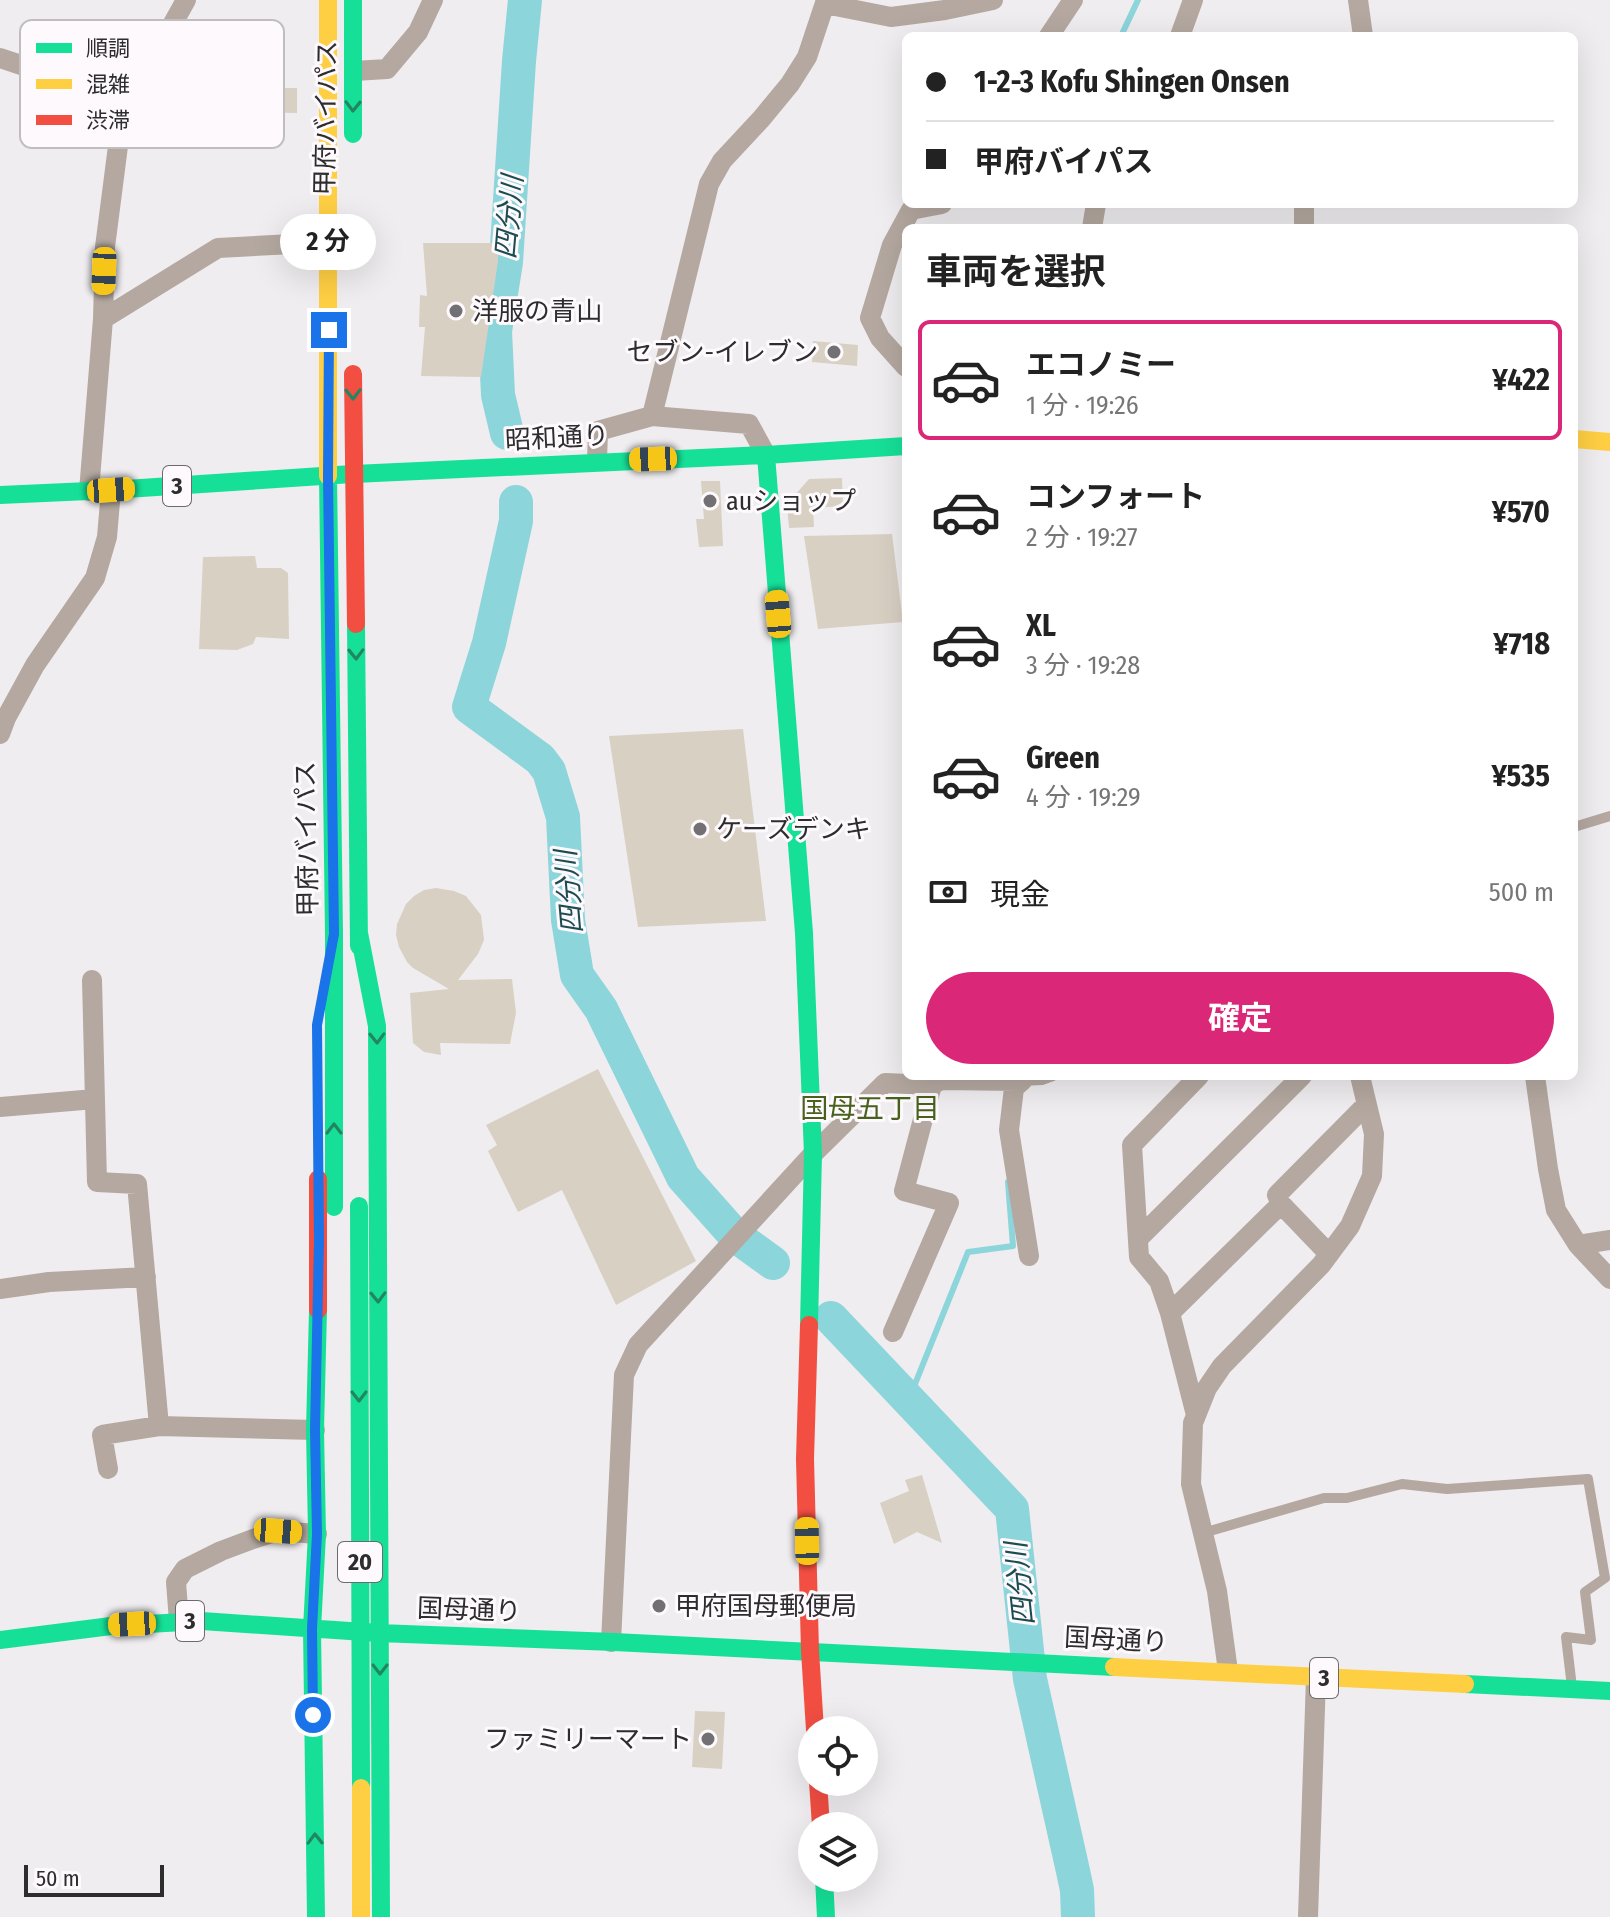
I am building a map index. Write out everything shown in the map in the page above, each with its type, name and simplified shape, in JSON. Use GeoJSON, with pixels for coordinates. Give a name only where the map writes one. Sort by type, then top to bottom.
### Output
{"type":"FeatureCollection","features":[{"type":"Feature","properties":{"kind":"main road","name":"甲府バイパス"},"geometry":{"type":"LineString","coordinates":[[328,0],[328,476],[335,1335]]}},
{"type":"Feature","properties":{"kind":"main road","name":"甲府バイパス"},"geometry":{"type":"LineString","coordinates":[[352,148],[353,0]]}},
{"type":"Feature","properties":{"kind":"main road","name":"甲府バイパス"},"geometry":{"type":"LineString","coordinates":[[352,349],[359,1025]]}},
{"type":"Feature","properties":{"kind":"main road"},"geometry":{"type":"LineString","coordinates":[[1578,439],[1610,442]]}},
{"type":"Feature","properties":{"kind":"main road","name":"昭和通り"},"geometry":{"type":"LineString","coordinates":[[354,474],[902,446]]}},
{"type":"Feature","properties":{"kind":"main road"},"geometry":{"type":"LineString","coordinates":[[766,455],[804,933],[813,1154],[805,1459],[814,1716]]}},
{"type":"Feature","properties":{"kind":"main road","name":"3"},"geometry":{"type":"LineString","coordinates":[[0,495],[354,474]]}},
{"type":"Feature","properties":{"kind":"main road"},"geometry":{"type":"LineString","coordinates":[[359,933],[377,1026],[381,1917]]}},
{"type":"Feature","properties":{"kind":"main road"},"geometry":{"type":"LineString","coordinates":[[316,1917],[312,1629],[317,1534],[317,1025],[334,934]]}},
{"type":"Feature","properties":{"kind":"main road","name":"20"},"geometry":{"type":"LineString","coordinates":[[359,1199],[361,1917]]}},
{"type":"Feature","properties":{"kind":"main road","name":"20"},"geometry":{"type":"LineString","coordinates":[[338,1607],[338,1654]]}},
{"type":"Feature","properties":{"kind":"main road","name":"3"},"geometry":{"type":"LineString","coordinates":[[0,1640],[108,1625],[179,1621],[380,1633]]}},
{"type":"Feature","properties":{"kind":"main road","name":"国母通り"},"geometry":{"type":"LineString","coordinates":[[380,1633],[1013,1660],[1610,1691]]}},
{"type":"Feature","properties":{"kind":"main road"},"geometry":{"type":"LineString","coordinates":[[825,1892],[826,1917]]}},
{"type":"Feature","properties":{"kind":"street"},"geometry":{"type":"LineString","coordinates":[[175,20],[186,0]]}},
{"type":"Feature","properties":{"kind":"street"},"geometry":{"type":"LineString","coordinates":[[354,71],[387,69],[418,32],[433,0]]}},
{"type":"Feature","properties":{"kind":"street"},"geometry":{"type":"LineString","coordinates":[[652,416],[709,184],[722,161],[790,84],[807,57],[825,2],[891,17],[993,0]]}},
{"type":"Feature","properties":{"kind":"street"},"geometry":{"type":"LineString","coordinates":[[1052,32],[1073,0]]}},
{"type":"Feature","properties":{"kind":"street"},"geometry":{"type":"LineString","coordinates":[[1181,32],[1193,0]]}},
{"type":"Feature","properties":{"kind":"street"},"geometry":{"type":"LineString","coordinates":[[1358,0],[1362,32]]}},
{"type":"Feature","properties":{"kind":"street"},"geometry":{"type":"LineString","coordinates":[[0,58],[20,65]]}},
{"type":"Feature","properties":{"kind":"street"},"geometry":{"type":"LineString","coordinates":[[89,491],[103,319],[105,247],[118,148]]}},
{"type":"Feature","properties":{"kind":"street"},"geometry":{"type":"LineString","coordinates":[[903,224],[911,210],[921,208]]}},
{"type":"Feature","properties":{"kind":"street"},"geometry":{"type":"LineString","coordinates":[[902,227],[892,245],[870,318],[880,338],[902,363]]}},
{"type":"Feature","properties":{"kind":"street"},"geometry":{"type":"LineString","coordinates":[[103,319],[218,248],[329,242]]}},
{"type":"Feature","properties":{"kind":"street"},"geometry":{"type":"LineString","coordinates":[[597,461],[598,431],[652,416],[749,424],[766,455]]}},
{"type":"Feature","properties":{"kind":"street"},"geometry":{"type":"LineString","coordinates":[[0,734],[35,665],[95,578],[107,537],[111,490]]}},
{"type":"Feature","properties":{"kind":"street"},"geometry":{"type":"LineString","coordinates":[[92,980],[97,1182],[137,1184],[159,1426]]}},
{"type":"Feature","properties":{"kind":"street"},"geometry":{"type":"LineString","coordinates":[[893,1332],[949,1203],[904,1191],[938,1080]]}},
{"type":"Feature","properties":{"kind":"street"},"geometry":{"type":"LineString","coordinates":[[1195,1080],[1132,1145],[1139,1257],[1159,1281],[1196,1415]]}},
{"type":"Feature","properties":{"kind":"street"},"geometry":{"type":"LineString","coordinates":[[1138,1239],[1298,1080]]}},
{"type":"Feature","properties":{"kind":"street"},"geometry":{"type":"LineString","coordinates":[[1228,1671],[1217,1591],[1191,1484],[1193,1423],[1207,1388],[1222,1366],[1321,1265],[1350,1226],[1372,1176],[1374,1134],[1361,1080]]}},
{"type":"Feature","properties":{"kind":"street"},"geometry":{"type":"LineString","coordinates":[[1536,1080],[1556,1210],[1578,1245],[1610,1279]]}},
{"type":"Feature","properties":{"kind":"street"},"geometry":{"type":"LineString","coordinates":[[611,1642],[624,1375],[638,1345],[813,1154],[885,1083],[1022,1081]]}},
{"type":"Feature","properties":{"kind":"street"},"geometry":{"type":"LineString","coordinates":[[1022,1081],[1014,1088],[1009,1130],[1029,1256]]}},
{"type":"Feature","properties":{"kind":"street"},"geometry":{"type":"LineString","coordinates":[[0,1107],[95,1099]]}},
{"type":"Feature","properties":{"kind":"street"},"geometry":{"type":"LineString","coordinates":[[1329,1254],[1281,1204],[1277,1195],[1367,1104]]}},
{"type":"Feature","properties":{"kind":"street"},"geometry":{"type":"LineString","coordinates":[[1170,1313],[1281,1204]]}},
{"type":"Feature","properties":{"kind":"street"},"geometry":{"type":"LineString","coordinates":[[1578,1245],[1610,1240]]}},
{"type":"Feature","properties":{"kind":"street"},"geometry":{"type":"LineString","coordinates":[[0,1289],[49,1282],[146,1277]]}},
{"type":"Feature","properties":{"kind":"street"},"geometry":{"type":"LineString","coordinates":[[108,1469],[102,1435],[159,1426],[315,1430]]}},
{"type":"Feature","properties":{"kind":"street"},"geometry":{"type":"LineString","coordinates":[[179,1621],[176,1582],[185,1569],[221,1551],[278,1531],[317,1534]]}},
{"type":"Feature","properties":{"kind":"street"},"geometry":{"type":"LineString","coordinates":[[1308,1917],[1316,1678]]}},
{"type":"Feature","properties":{"kind":"lane"},"geometry":{"type":"LineString","coordinates":[[1578,826],[1610,816]]}},
{"type":"Feature","properties":{"kind":"lane"},"geometry":{"type":"LineString","coordinates":[[1022,1081],[1042,1080]]}},
{"type":"Feature","properties":{"kind":"lane"},"geometry":{"type":"LineString","coordinates":[[1203,1533],[1324,1498],[1347,1498],[1402,1484],[1447,1489],[1588,1479],[1605,1578],[1585,1592],[1591,1640],[1566,1637],[1573,1689]]}},
{"type":"Feature","properties":{"kind":"building"},"geometry":{"type":"Polygon","coordinates":[[[284,88],[297,88],[297,113],[284,113],[284,88]]]}},
{"type":"Feature","properties":{"kind":"building"},"geometry":{"type":"Polygon","coordinates":[[[423,243],[497,243],[498,261],[481,377],[421,376],[425,327],[419,327],[420,295],[427,296],[423,243]]]}},
{"type":"Feature","properties":{"kind":"building"},"geometry":{"type":"Polygon","coordinates":[[[813,341],[858,345],[857,366],[812,362],[813,341]]]}},
{"type":"Feature","properties":{"kind":"building"},"geometry":{"type":"Polygon","coordinates":[[[842,478],[843,506],[813,508],[814,527],[789,528],[787,504],[809,479],[842,478]]]}},
{"type":"Feature","properties":{"kind":"building"},"geometry":{"type":"Polygon","coordinates":[[[701,481],[720,481],[723,546],[699,547],[696,519],[704,519],[701,481]]]}},
{"type":"Feature","properties":{"kind":"building"},"geometry":{"type":"Polygon","coordinates":[[[892,534],[902,622],[818,629],[804,536],[892,534]]]}},
{"type":"Feature","properties":{"kind":"building"},"geometry":{"type":"Polygon","coordinates":[[[255,556],[257,568],[281,568],[288,573],[289,639],[256,637],[253,644],[237,650],[199,649],[203,557],[255,556]]]}},
{"type":"Feature","properties":{"kind":"building"},"geometry":{"type":"Polygon","coordinates":[[[743,729],[766,921],[638,927],[609,736],[743,729]]]}},
{"type":"Feature","properties":{"kind":"building"},"geometry":{"type":"Polygon","coordinates":[[[436,888],[466,896],[481,915],[484,940],[478,954],[458,980],[512,979],[516,1013],[510,1044],[440,1043],[441,1055],[424,1052],[413,1043],[410,993],[449,989],[407,962],[399,947],[397,924],[406,904],[414,896],[436,888]]]}},
{"type":"Feature","properties":{"kind":"building"},"geometry":{"type":"Polygon","coordinates":[[[598,1069],[696,1261],[616,1305],[562,1190],[518,1212],[488,1151],[497,1145],[486,1125],[598,1069]]]}},
{"type":"Feature","properties":{"kind":"building"},"geometry":{"type":"Polygon","coordinates":[[[922,1475],[942,1543],[917,1532],[894,1544],[880,1503],[909,1491],[905,1480],[922,1475]]]}},
{"type":"Feature","properties":{"kind":"building"},"geometry":{"type":"Polygon","coordinates":[[[695,1711],[725,1712],[722,1769],[692,1767],[695,1711]]]}},
{"type":"Feature","properties":{"kind":"waterway","name":"四分川"},"geometry":{"type":"LineString","coordinates":[[507,433],[498,395],[495,331],[506,262],[525,0]]}},
{"type":"Feature","properties":{"kind":"waterway"},"geometry":{"type":"LineString","coordinates":[[1123,32],[1138,0]]}},
{"type":"Feature","properties":{"kind":"waterway","name":"四分川"},"geometry":{"type":"LineString","coordinates":[[516,502],[516,521],[489,643],[469,707],[540,759],[549,771],[563,817],[568,920],[577,975],[601,1009],[683,1177],[730,1230],[773,1263]]}},
{"type":"Feature","properties":{"kind":"waterway"},"geometry":{"type":"LineString","coordinates":[[909,1399],[968,1252],[1013,1246],[1008,1182]]}},
{"type":"Feature","properties":{"kind":"waterway","name":"四分川"},"geometry":{"type":"LineString","coordinates":[[831,1318],[1012,1509],[1030,1679],[1077,1890],[1078,1917]]}},
{"type":"Feature","properties":{"kind":"traffic: fast"},"geometry":{"type":"LineString","coordinates":[[353,0],[353,134]]}},
{"type":"Feature","properties":{"kind":"traffic: fast"},"geometry":{"type":"LineString","coordinates":[[354,474],[902,446]]}},
{"type":"Feature","properties":{"kind":"traffic: fast"},"geometry":{"type":"LineString","coordinates":[[766,455],[804,933],[813,1154],[809,1325]]}},
{"type":"Feature","properties":{"kind":"traffic: fast"},"geometry":{"type":"LineString","coordinates":[[0,495],[352,474]]}},
{"type":"Feature","properties":{"kind":"traffic: fast"},"geometry":{"type":"LineString","coordinates":[[328,476],[334,1207]]}},
{"type":"Feature","properties":{"kind":"traffic: fast"},"geometry":{"type":"LineString","coordinates":[[356,624],[359,946]]}},
{"type":"Feature","properties":{"kind":"traffic: fast"},"geometry":{"type":"LineString","coordinates":[[359,933],[377,1026],[381,1917]]}},
{"type":"Feature","properties":{"kind":"traffic: fast"},"geometry":{"type":"LineString","coordinates":[[359,1206],[361,1788]]}},
{"type":"Feature","properties":{"kind":"traffic: fast"},"geometry":{"type":"LineString","coordinates":[[316,1917],[312,1629],[317,1534],[315,1430],[318,1310]]}},
{"type":"Feature","properties":{"kind":"traffic: fast"},"geometry":{"type":"LineString","coordinates":[[0,1640],[111,1626],[202,1621],[379,1633],[1114,1667]]}},
{"type":"Feature","properties":{"kind":"traffic: fast"},"geometry":{"type":"LineString","coordinates":[[1465,1684],[1610,1691]]}},
{"type":"Feature","properties":{"kind":"traffic: fast"},"geometry":{"type":"LineString","coordinates":[[825,1892],[826,1917]]}},
{"type":"Feature","properties":{"kind":"traffic: slow"},"geometry":{"type":"LineString","coordinates":[[328,0],[328,476]]}},
{"type":"Feature","properties":{"kind":"traffic: slow"},"geometry":{"type":"LineString","coordinates":[[1578,439],[1610,442]]}},
{"type":"Feature","properties":{"kind":"traffic: slow"},"geometry":{"type":"LineString","coordinates":[[1114,1667],[1465,1684]]}},
{"type":"Feature","properties":{"kind":"traffic: slow"},"geometry":{"type":"LineString","coordinates":[[361,1788],[361,1917]]}},
{"type":"Feature","properties":{"kind":"traffic: jam"},"geometry":{"type":"LineString","coordinates":[[353,374],[356,624]]}},
{"type":"Feature","properties":{"kind":"traffic: jam"},"geometry":{"type":"LineString","coordinates":[[318,1179],[318,1310]]}},
{"type":"Feature","properties":{"kind":"traffic: jam"},"geometry":{"type":"LineString","coordinates":[[809,1325],[805,1459],[814,1716]]}},
{"type":"Feature","properties":{"kind":"traffic: jam"},"geometry":{"type":"LineString","coordinates":[[819,1796],[820,1812]]}},
{"type":"Feature","properties":{"kind":"place","name":"洋服の青山"},"geometry":{"type":"Point","coordinates":[456,311]}},
{"type":"Feature","properties":{"kind":"place","name":"セブン-イレブン"},"geometry":{"type":"Point","coordinates":[834,352]}},
{"type":"Feature","properties":{"kind":"place","name":"auショップ"},"geometry":{"type":"Point","coordinates":[710,501]}},
{"type":"Feature","properties":{"kind":"place","name":"ケーズデンキ"},"geometry":{"type":"Point","coordinates":[700,829]}},
{"type":"Feature","properties":{"kind":"place","name":"甲府国母郵便局"},"geometry":{"type":"Point","coordinates":[659,1606]}},
{"type":"Feature","properties":{"kind":"place","name":"ファミリーマート"},"geometry":{"type":"Point","coordinates":[708,1739]}},
{"type":"Feature","properties":{"kind":"district","name":"国母五丁目"},"geometry":{"type":"Point","coordinates":[870,1108]}},
{"type":"Feature","properties":{"kind":"route"},"geometry":{"type":"LineString","coordinates":[[313,1715],[319,1241],[317,1025],[334,934],[329,330]]}}]}
